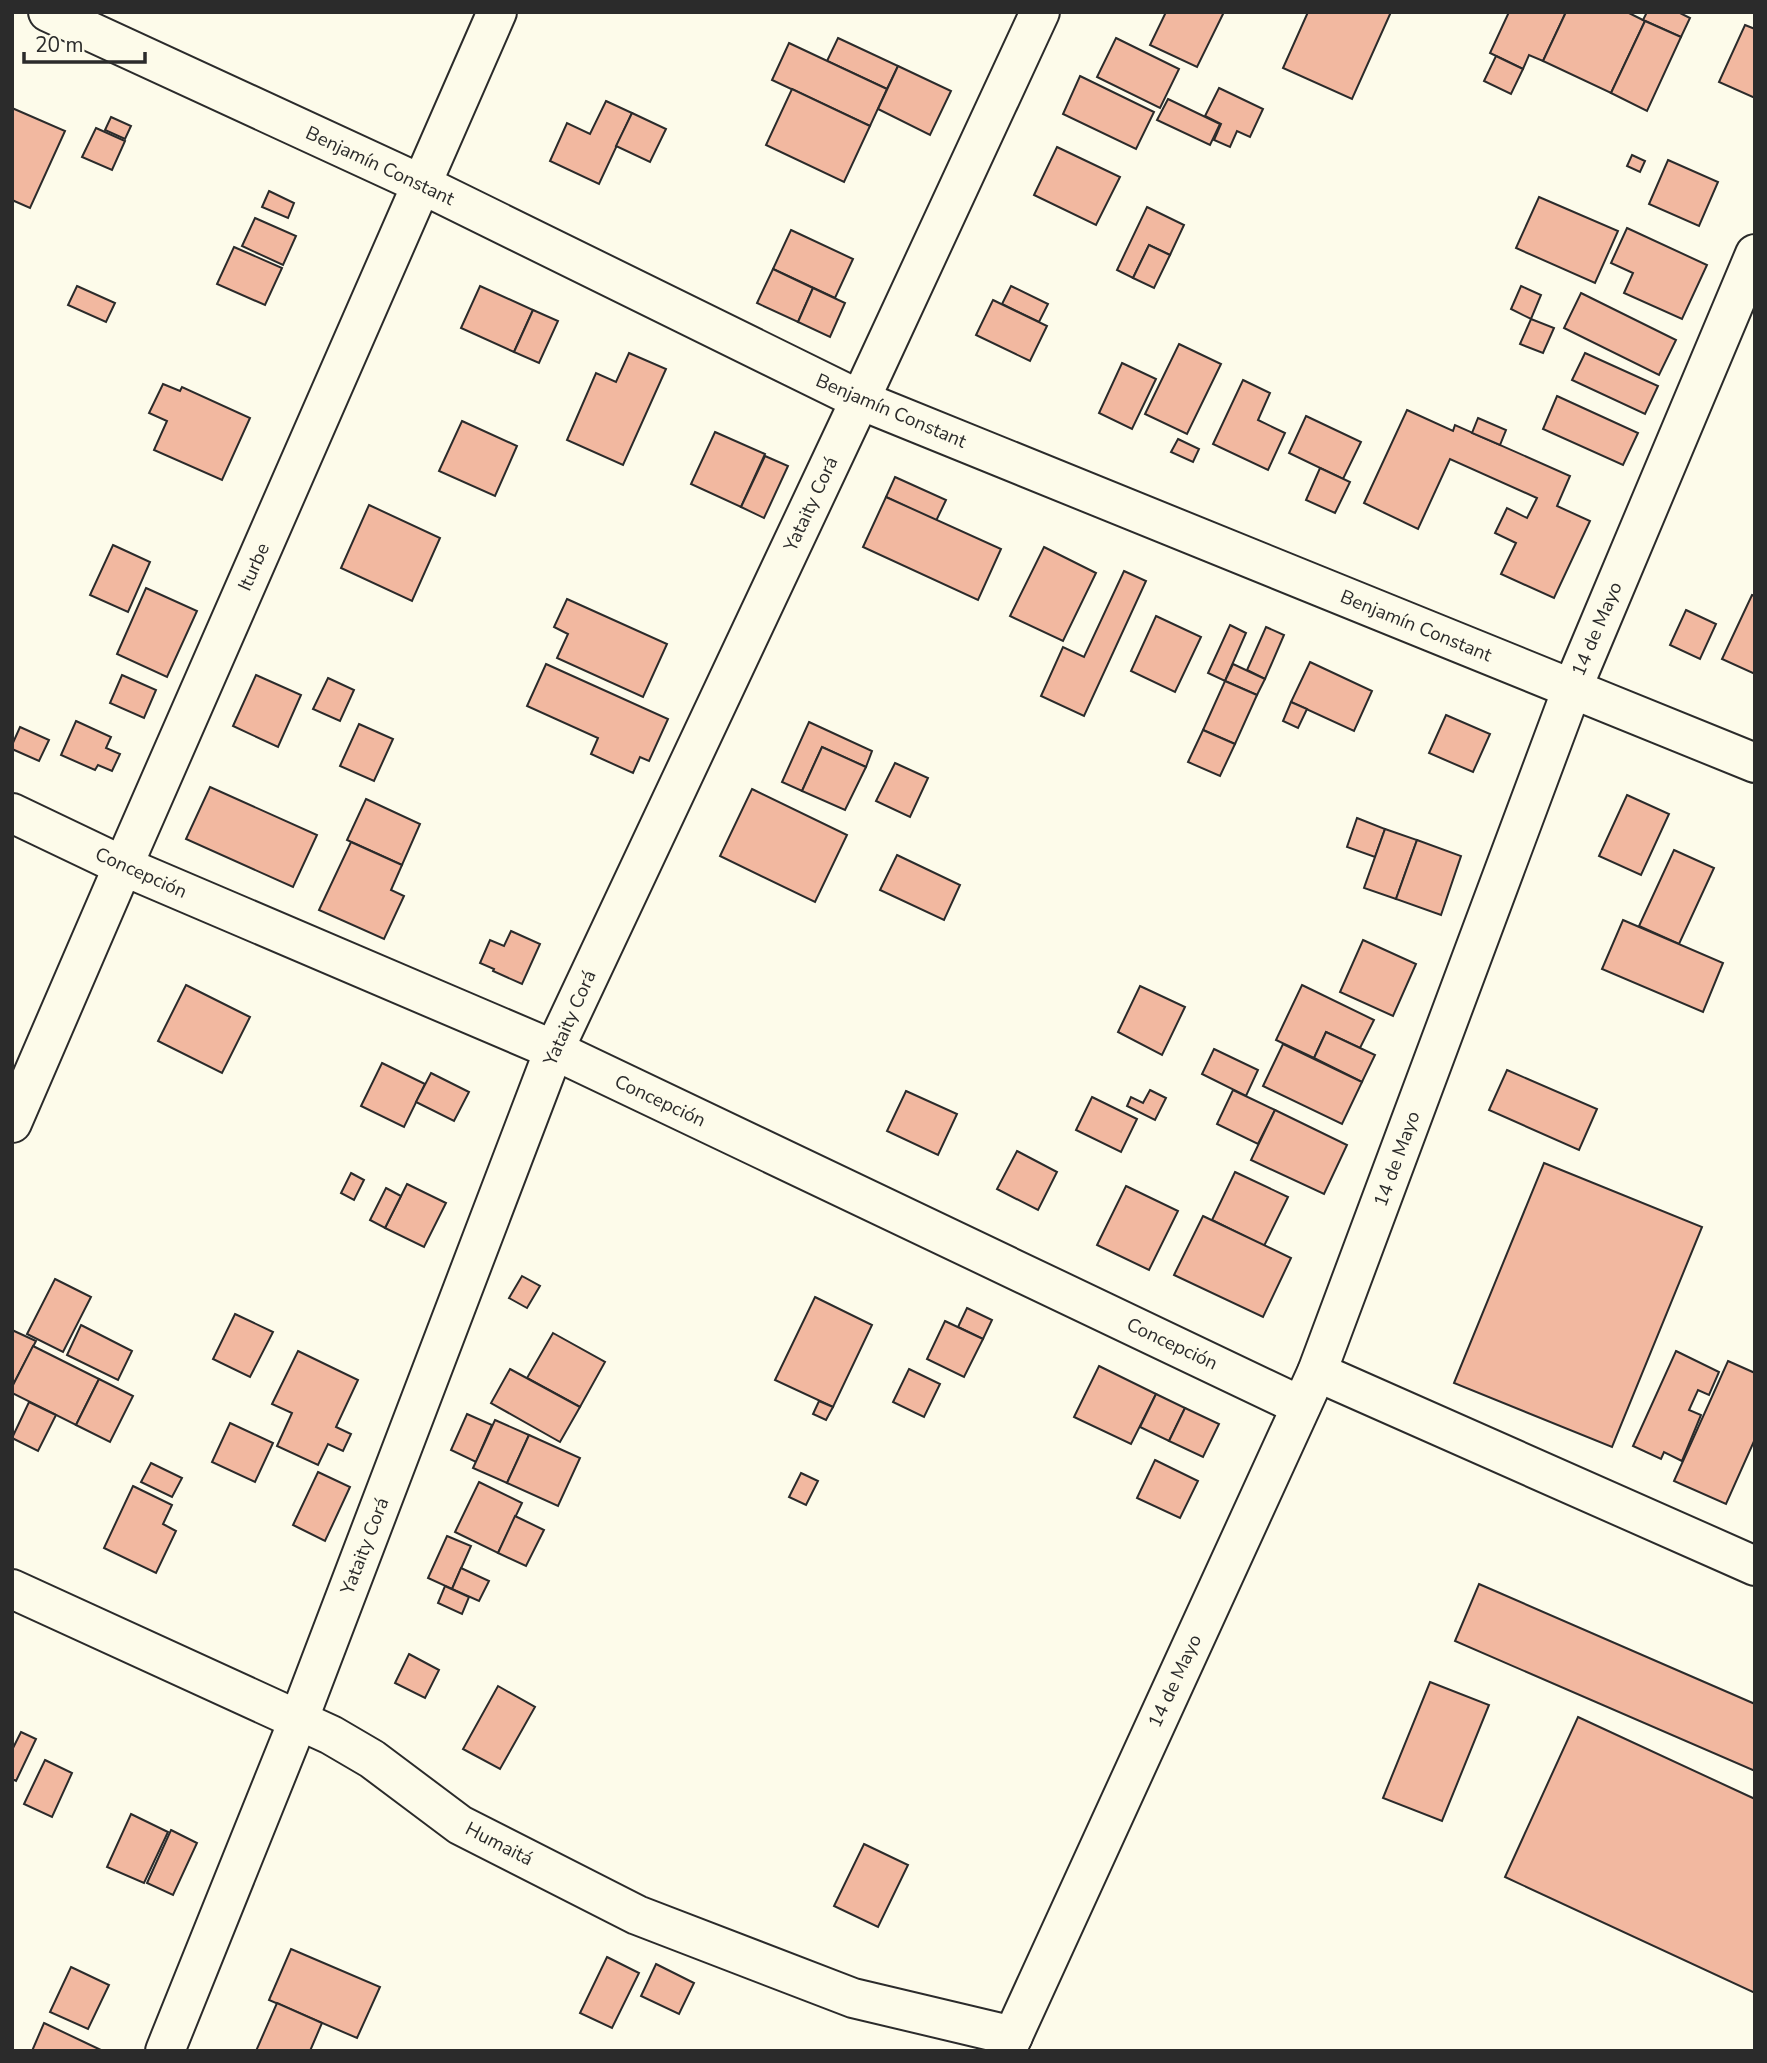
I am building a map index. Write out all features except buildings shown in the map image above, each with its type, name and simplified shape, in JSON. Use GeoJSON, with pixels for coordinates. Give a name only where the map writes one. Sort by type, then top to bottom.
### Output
{"type":"FeatureCollection","features":[{"type":"Feature","properties":{"kind":"street","name":"Benjamín Constant"},"geometry":{"type":"LineString","coordinates":[[48,12],[421,184],[860,400],[1755,763]]}},
{"type":"Feature","properties":{"kind":"street","name":"Iturbe"},"geometry":{"type":"LineString","coordinates":[[12,1123],[497,12]]}},
{"type":"Feature","properties":{"kind":"street","name":"Yataity Corá"},"geometry":{"type":"LineString","coordinates":[[165,2051],[298,1721],[554,1050],[1040,12]]}},
{"type":"Feature","properties":{"kind":"street","name":"14 de Mayo"},"geometry":{"type":"LineString","coordinates":[[1010,2043],[1317,1372],[1572,689],[1755,254]]}},
{"type":"Feature","properties":{"kind":"street","name":"Concepción"},"geometry":{"type":"LineString","coordinates":[[12,813],[123,866],[554,1050],[1301,1406]]}},
{"type":"Feature","properties":{"kind":"street"},"geometry":{"type":"LineString","coordinates":[[1317,1372],[1755,1566]]}},
{"type":"Feature","properties":{"kind":"street","name":"Humaitá"},"geometry":{"type":"LineString","coordinates":[[12,1589],[331,1735],[372,1759],[460,1825],[637,1915],[853,1998],[1010,2043]]}}]}
